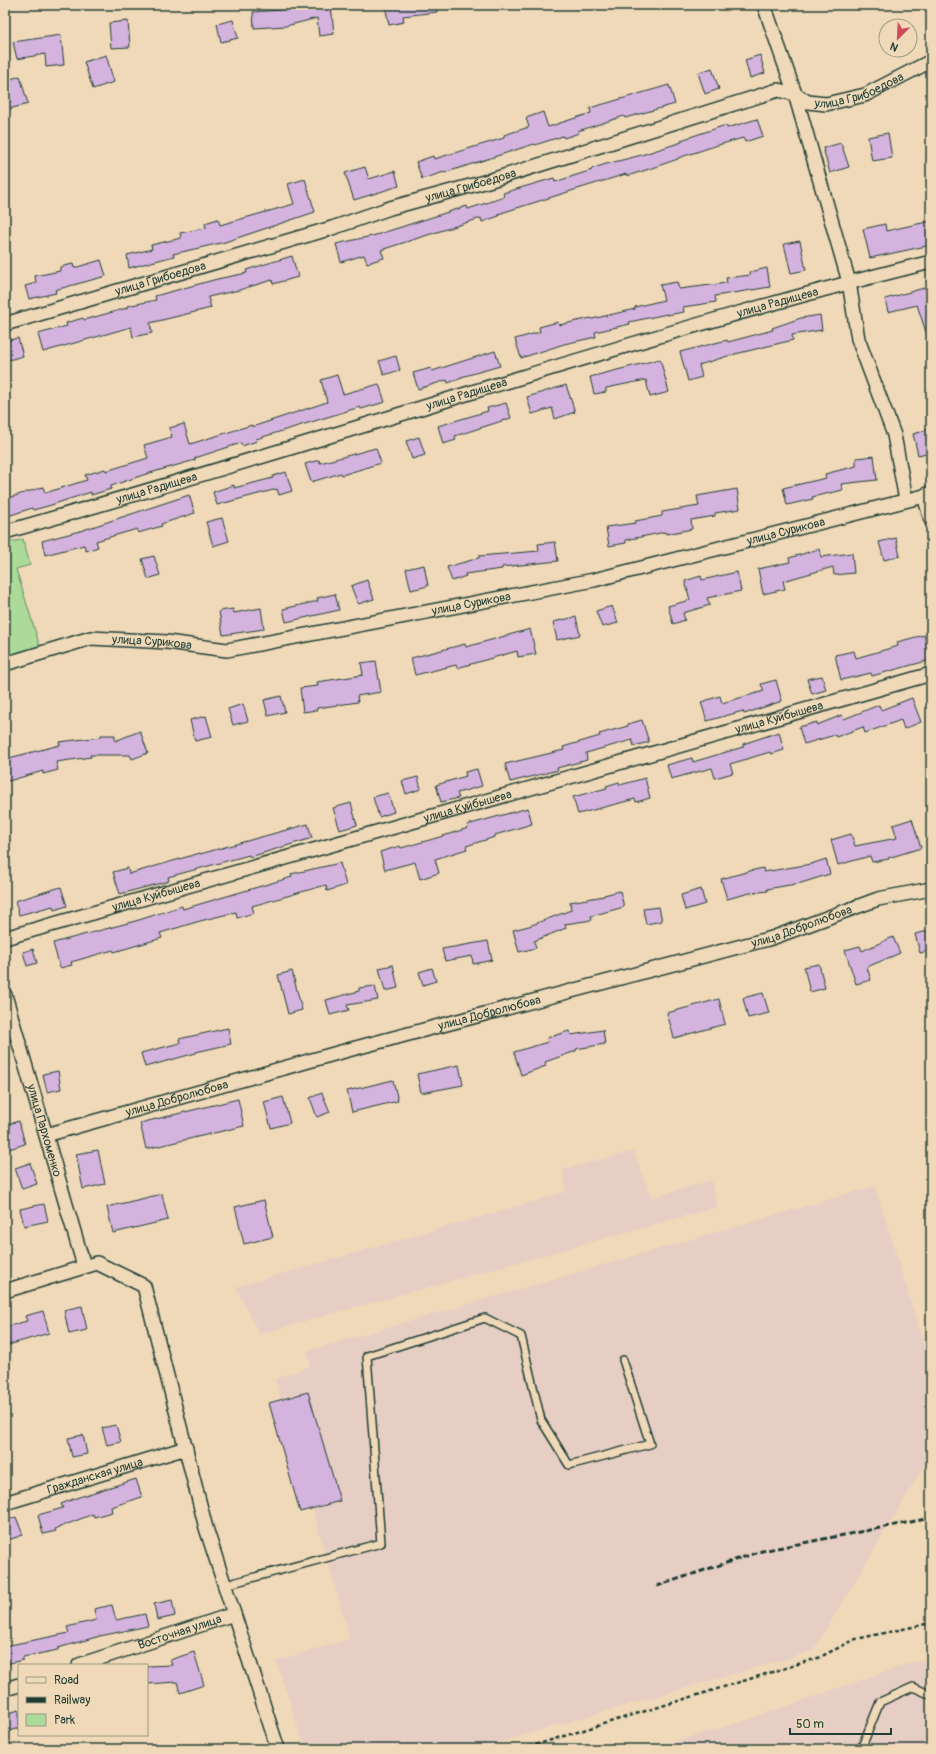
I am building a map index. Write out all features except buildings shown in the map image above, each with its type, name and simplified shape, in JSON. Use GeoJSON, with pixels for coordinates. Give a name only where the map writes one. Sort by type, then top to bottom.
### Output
{"type":"FeatureCollection","features":[{"type":"Feature","properties":{"kind":"street"},"geometry":{"type":"LineString","coordinates":[[764,5],[795,94],[849,282],[858,339],[894,435],[906,500]]}},
{"type":"Feature","properties":{"kind":"street","name":"улица Грибоедова"},"geometry":{"type":"LineString","coordinates":[[5,324],[332,228],[390,208],[488,181],[778,90],[795,94],[808,102],[826,104],[865,95],[931,61]]}},
{"type":"Feature","properties":{"kind":"street","name":"улица Радищева"},"geometry":{"type":"LineString","coordinates":[[5,532],[168,485],[613,350],[849,282],[931,262]]}},
{"type":"Feature","properties":{"kind":"street"},"geometry":{"type":"LineString","coordinates":[[927,494],[931,520]]}},
{"type":"Feature","properties":{"kind":"street","name":"улица Сурикова"},"geometry":{"type":"LineString","coordinates":[[5,664],[91,638],[167,642],[227,650],[594,580],[927,494]]}},
{"type":"Feature","properties":{"kind":"street","name":"улица Куйбышева"},"geometry":{"type":"LineString","coordinates":[[5,938],[931,674]]}},
{"type":"Feature","properties":{"kind":"street","name":"улица Добролюбова"},"geometry":{"type":"LineString","coordinates":[[46,1135],[356,1048],[772,938],[878,899],[931,889]]}},
{"type":"Feature","properties":{"kind":"street","name":"улица Пархоменко"},"geometry":{"type":"LineString","coordinates":[[5,995],[84,1266]]}},
{"type":"Feature","properties":{"kind":"street"},"geometry":{"type":"LineString","coordinates":[[5,1291],[98,1263],[144,1286],[206,1528],[278,1749]]}},
{"type":"Feature","properties":{"kind":"street","name":"Гражданская улица"},"geometry":{"type":"LineString","coordinates":[[5,1503],[186,1448]]}},
{"type":"Feature","properties":{"kind":"street","name":"Восточная улица"},"geometry":{"type":"LineString","coordinates":[[82,1664],[234,1614]]}},
{"type":"Feature","properties":{"kind":"street"},"geometry":{"type":"LineString","coordinates":[[5,1690],[18,1685]]}},
{"type":"Feature","properties":{"kind":"lane"},"geometry":{"type":"LineString","coordinates":[[225,1585],[381,1543],[367,1356],[485,1318],[521,1336],[541,1420],[570,1464],[650,1444],[623,1360]]}},
{"type":"Feature","properties":{"kind":"lane"},"geometry":{"type":"LineString","coordinates":[[861,1749],[880,1702],[913,1687],[931,1695]]}},
{"type":"Feature","properties":{"kind":"path"},"geometry":{"type":"LineString","coordinates":[[522,1749],[818,1658],[856,1639],[931,1623]]}},
{"type":"Feature","properties":{"kind":"shaded area"},"geometry":{"type":"Polygon","coordinates":[[[634,1151],[651,1198],[711,1180],[718,1207],[259,1334],[236,1287],[566,1192],[563,1169],[634,1151]]]}},
{"type":"Feature","properties":{"kind":"shaded area"},"geometry":{"type":"Polygon","coordinates":[[[875,1186],[931,1368],[931,1455],[813,1651],[475,1749],[305,1749],[276,1661],[350,1639],[275,1379],[310,1366],[307,1351],[875,1186]]]}},
{"type":"Feature","properties":{"kind":"shaded area"},"geometry":{"type":"Polygon","coordinates":[[[931,1658],[931,1749],[648,1749],[741,1722],[907,1664],[931,1658]]]}},
{"type":"Feature","properties":{"kind":"green space"},"geometry":{"type":"Polygon","coordinates":[[[23,539],[30,565],[16,569],[41,650],[5,661],[5,544],[23,539]]]}},
{"type":"Feature","properties":{"kind":"railway"},"geometry":{"type":"LineString","coordinates":[[657,1586],[762,1551],[931,1518]]}}]}
